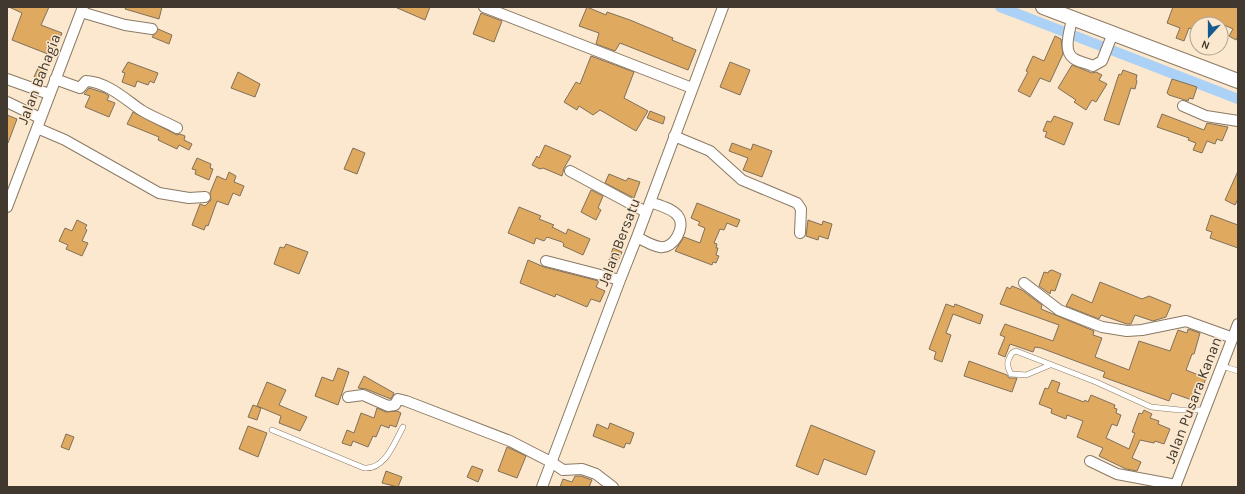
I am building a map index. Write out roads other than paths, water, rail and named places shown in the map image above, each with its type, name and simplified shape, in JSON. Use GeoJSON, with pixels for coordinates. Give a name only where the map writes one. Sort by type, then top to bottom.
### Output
{"type":"FeatureCollection","features":[{"type":"Feature","properties":{"kind":"street"},"geometry":{"type":"LineString","coordinates":[[484,7],[692,88]]}},
{"type":"Feature","properties":{"kind":"street","name":"Jalan Bersatu"},"geometry":{"type":"LineString","coordinates":[[542,487],[723,7]]}},
{"type":"Feature","properties":{"kind":"street"},"geometry":{"type":"LineString","coordinates":[[1043,7],[1072,22],[1238,81]]}},
{"type":"Feature","properties":{"kind":"street"},"geometry":{"type":"LineString","coordinates":[[82,9],[125,25],[152,29]]}},
{"type":"Feature","properties":{"kind":"street","name":"Jalan Bahagia"},"geometry":{"type":"LineString","coordinates":[[7,207],[82,9]]}},
{"type":"Feature","properties":{"kind":"street"},"geometry":{"type":"LineString","coordinates":[[1072,22],[1068,50],[1073,58],[1094,66],[1102,61],[1112,37]]}},
{"type":"Feature","properties":{"kind":"street"},"geometry":{"type":"LineString","coordinates":[[7,79],[49,94]]}},
{"type":"Feature","properties":{"kind":"street"},"geometry":{"type":"LineString","coordinates":[[56,79],[80,88],[86,81],[94,81],[122,96],[141,110],[177,128]]}},
{"type":"Feature","properties":{"kind":"street"},"geometry":{"type":"LineString","coordinates":[[7,102],[65,140],[159,194],[189,198],[205,197]]}},
{"type":"Feature","properties":{"kind":"street"},"geometry":{"type":"LineString","coordinates":[[1183,106],[1206,116],[1238,122]]}},
{"type":"Feature","properties":{"kind":"street"},"geometry":{"type":"LineString","coordinates":[[674,136],[710,151],[742,180],[796,203],[801,209],[800,233]]}},
{"type":"Feature","properties":{"kind":"street"},"geometry":{"type":"LineString","coordinates":[[570,171],[646,212]]}},
{"type":"Feature","properties":{"kind":"street"},"geometry":{"type":"LineString","coordinates":[[637,237],[656,246],[666,247],[673,244],[680,229],[680,220],[677,215],[650,202]]}},
{"type":"Feature","properties":{"kind":"street"},"geometry":{"type":"LineString","coordinates":[[546,261],[620,280]]}},
{"type":"Feature","properties":{"kind":"street"},"geometry":{"type":"LineString","coordinates":[[1024,283],[1059,310],[1102,327],[1127,331],[1142,330],[1186,321],[1233,338]]}},
{"type":"Feature","properties":{"kind":"street","name":"Jalan Pusara Kanan"},"geometry":{"type":"LineString","coordinates":[[1175,486],[1238,324]]}},
{"type":"Feature","properties":{"kind":"street"},"geometry":{"type":"LineString","coordinates":[[348,396],[363,395],[388,406],[395,405],[398,399],[510,442],[551,462],[563,470],[582,469],[596,474],[613,487]]}},
{"type":"Feature","properties":{"kind":"street"},"geometry":{"type":"LineString","coordinates":[[1090,461],[1116,474],[1175,486]]}},
{"type":"Feature","properties":{"kind":"lane"},"geometry":{"type":"LineString","coordinates":[[1050,365],[1026,375],[1011,374],[1007,367],[1012,353],[1016,351],[1096,382],[1151,407],[1180,410],[1205,410]]}},
{"type":"Feature","properties":{"kind":"lane"},"geometry":{"type":"LineString","coordinates":[[1222,366],[1238,371]]}},
{"type":"Feature","properties":{"kind":"lane"},"geometry":{"type":"LineString","coordinates":[[272,430],[364,468],[371,469],[378,466],[388,454],[403,427]]}},
{"type":"Feature","properties":{"kind":"waterway"},"geometry":{"type":"LineString","coordinates":[[1000,7],[1238,99]]}}]}
